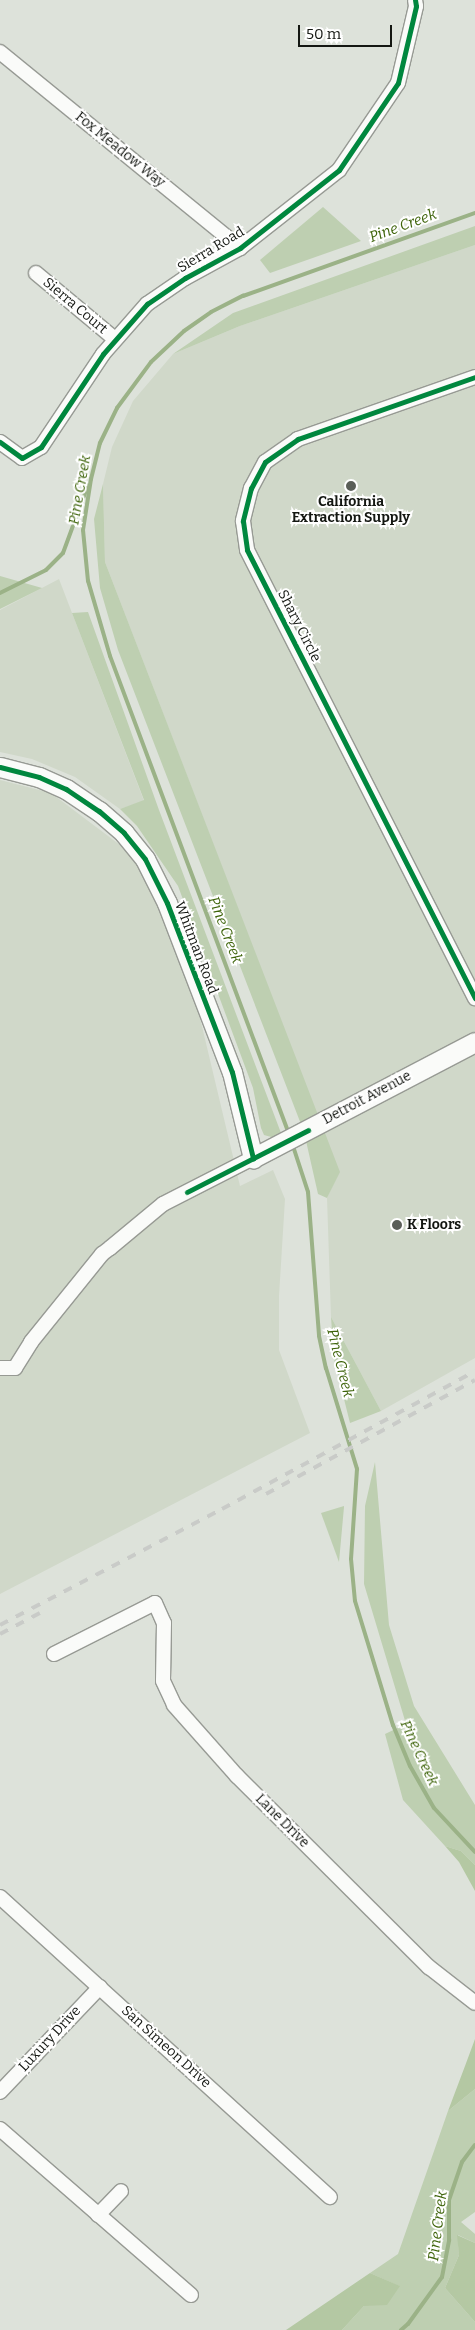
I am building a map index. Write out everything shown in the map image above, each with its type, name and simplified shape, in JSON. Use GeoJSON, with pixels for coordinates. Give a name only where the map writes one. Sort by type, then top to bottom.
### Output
{"type":"FeatureCollection","features":[{"type":"Feature","properties":{"kind":"street","name":"Sierra Road"},"geometry":{"type":"LineString","coordinates":[[0,442],[22,458],[41,447],[115,339],[148,304],[185,278],[240,248],[339,170],[398,82],[416,6],[415,0]]}},
{"type":"Feature","properties":{"kind":"street","name":"Fox Meadow Way"},"geometry":{"type":"LineString","coordinates":[[0,52],[240,248]]}},
{"type":"Feature","properties":{"kind":"street","name":"Sierra Court"},"geometry":{"type":"LineString","coordinates":[[36,273],[115,339]]}},
{"type":"Feature","properties":{"kind":"street","name":"Shary Circle"},"geometry":{"type":"LineString","coordinates":[[475,377],[298,438],[265,462],[251,488],[243,521],[247,550],[475,998]]}},
{"type":"Feature","properties":{"kind":"street","name":"Whitman Road"},"geometry":{"type":"LineString","coordinates":[[0,767],[40,777],[66,790],[99,811],[124,833],[145,858],[167,903],[232,1072],[253,1158]]}},
{"type":"Feature","properties":{"kind":"street","name":"Detroit Avenue"},"geometry":{"type":"LineString","coordinates":[[0,1368],[15,1368],[32,1342],[102,1254],[164,1204],[475,1042]]}},
{"type":"Feature","properties":{"kind":"street","name":"Lane Drive"},"geometry":{"type":"LineString","coordinates":[[54,1654],[155,1603],[164,1623],[163,1681],[174,1705],[237,1776],[422,1960],[475,2003]]}},
{"type":"Feature","properties":{"kind":"street","name":"San Simeon Drive"},"geometry":{"type":"LineString","coordinates":[[0,1897],[330,2197]]}},
{"type":"Feature","properties":{"kind":"street","name":"Luxury Drive"},"geometry":{"type":"LineString","coordinates":[[0,2092],[100,1986]]}},
{"type":"Feature","properties":{"kind":"street"},"geometry":{"type":"LineString","coordinates":[[0,2129],[192,2295]]}},
{"type":"Feature","properties":{"kind":"street"},"geometry":{"type":"LineString","coordinates":[[98,2214],[120,2190]]}},
{"type":"Feature","properties":{"kind":"shaded area"},"geometry":{"type":"Polygon","coordinates":[[[475,245],[475,1358],[381,1411],[331,1317],[327,1198],[339,1172],[105,562],[103,484],[112,447],[133,401],[173,354],[240,326],[475,245]]]}},
{"type":"Feature","properties":{"kind":"shaded area"},"geometry":{"type":"Polygon","coordinates":[[[59,579],[144,801],[120,809],[75,777],[32,759],[0,752],[0,610],[59,579]]]}},
{"type":"Feature","properties":{"kind":"shaded area"},"geometry":{"type":"Polygon","coordinates":[[[0,780],[51,793],[124,848],[144,876],[172,939],[200,1018],[240,1186],[273,1170],[285,1199],[279,1296],[279,1350],[310,1433],[0,1594],[0,780]]]}},
{"type":"Feature","properties":{"kind":"green space"},"geometry":{"type":"Polygon","coordinates":[[[323,207],[361,241],[270,273],[260,260],[323,207]]]}},
{"type":"Feature","properties":{"kind":"green space"},"geometry":{"type":"Polygon","coordinates":[[[475,226],[475,245],[240,326],[173,354],[233,313],[475,226]]]}},
{"type":"Feature","properties":{"kind":"green space"},"geometry":{"type":"Polygon","coordinates":[[[103,484],[105,562],[340,1172],[327,1198],[318,1194],[304,1132],[118,650],[100,588],[94,519],[103,484]]]}},
{"type":"Feature","properties":{"kind":"green space"},"geometry":{"type":"Polygon","coordinates":[[[0,576],[42,588],[0,609],[0,576]]]}},
{"type":"Feature","properties":{"kind":"green space"},"geometry":{"type":"Polygon","coordinates":[[[88,612],[159,810],[281,1133],[275,1138],[264,1135],[261,1128],[253,1088],[178,886],[137,826],[120,809],[144,800],[72,613],[88,612]]]}},
{"type":"Feature","properties":{"kind":"green space"},"geometry":{"type":"Polygon","coordinates":[[[331,1317],[381,1411],[350,1423],[334,1359],[331,1317]]]}},
{"type":"Feature","properties":{"kind":"green space"},"geometry":{"type":"Polygon","coordinates":[[[375,1462],[389,1625],[414,1706],[475,1805],[475,1865],[461,1851],[445,1846],[403,1800],[385,1734],[406,1724],[364,1584],[365,1506],[375,1462]]]}},
{"type":"Feature","properties":{"kind":"green space"},"geometry":{"type":"Polygon","coordinates":[[[344,1507],[339,1562],[321,1513],[344,1507]]]}},
{"type":"Feature","properties":{"kind":"green space"},"geometry":{"type":"Polygon","coordinates":[[[445,1846],[461,1851],[475,1865],[475,1891],[459,1862],[445,1846]]]}},
{"type":"Feature","properties":{"kind":"green space"},"geometry":{"type":"Polygon","coordinates":[[[475,2039],[475,2089],[448,2111],[465,2066],[475,2039]]]}},
{"type":"Feature","properties":{"kind":"green space"},"geometry":{"type":"Polygon","coordinates":[[[475,2089],[475,2212],[461,2222],[475,2234],[475,2243],[458,2235],[459,2255],[445,2288],[475,2322],[475,2330],[342,2330],[364,2306],[399,2286],[370,2273],[398,2254],[448,2111],[475,2089]]]}},
{"type":"Feature","properties":{"kind":"green space"},"geometry":{"type":"Polygon","coordinates":[[[457,2235],[475,2243],[475,2322],[445,2288],[459,2255],[457,2235]]]}},
{"type":"Feature","properties":{"kind":"green space"},"geometry":{"type":"Polygon","coordinates":[[[370,2273],[400,2286],[387,2305],[364,2306],[342,2330],[286,2330],[370,2273]]]}},
{"type":"Feature","properties":{"kind":"waterway","name":"Pine Creek"},"geometry":{"type":"LineString","coordinates":[[289,1134],[110,656],[88,581],[83,530],[91,479],[100,443],[117,408],[151,362],[184,331],[211,312],[243,296],[475,213]]}},
{"type":"Feature","properties":{"kind":"waterway"},"geometry":{"type":"LineString","coordinates":[[0,593],[46,570],[63,553],[88,485]]}},
{"type":"Feature","properties":{"kind":"waterway","name":"Pine Creek"},"geometry":{"type":"LineString","coordinates":[[292,1143],[308,1192],[319,1336],[326,1368],[357,1469],[351,1559],[355,1601],[393,1725],[410,1766],[434,1808],[475,1852]]}},
{"type":"Feature","properties":{"kind":"waterway","name":"Pine Creek"},"geometry":{"type":"LineString","coordinates":[[401,2330],[408,2324],[442,2277],[449,2240],[449,2200],[462,2162],[475,2145]]}},
{"type":"Feature","properties":{"kind":"railway"},"geometry":{"type":"LineString","coordinates":[[0,1625],[222,1509],[475,1371]]}},
{"type":"Feature","properties":{"kind":"railway"},"geometry":{"type":"LineString","coordinates":[[266,1494],[475,1380]]}},
{"type":"Feature","properties":{"kind":"railway"},"geometry":{"type":"LineString","coordinates":[[0,1634],[40,1613]]}},
{"type":"Feature","properties":{"kind":"cycle path"},"geometry":{"type":"LineString","coordinates":[[0,442],[22,458],[41,447],[103,354],[147,304],[185,278],[240,248],[339,170],[398,83],[416,6],[415,0]]}},
{"type":"Feature","properties":{"kind":"cycle path"},"geometry":{"type":"LineString","coordinates":[[475,377],[298,439],[265,462],[251,488],[243,521],[247,550],[475,998]]}},
{"type":"Feature","properties":{"kind":"cycle path"},"geometry":{"type":"LineString","coordinates":[[0,767],[39,777],[66,789],[99,811],[124,833],[145,859],[167,903],[232,1072],[253,1158]]}},
{"type":"Feature","properties":{"kind":"cycle path"},"geometry":{"type":"LineString","coordinates":[[187,1192],[308,1130]]}},
{"type":"Feature","properties":{"kind":"place","name":"California Extraction Supply"},"geometry":{"type":"Point","coordinates":[351,486]}},
{"type":"Feature","properties":{"kind":"place","name":"K Floors"},"geometry":{"type":"Point","coordinates":[397,1225]}}]}
